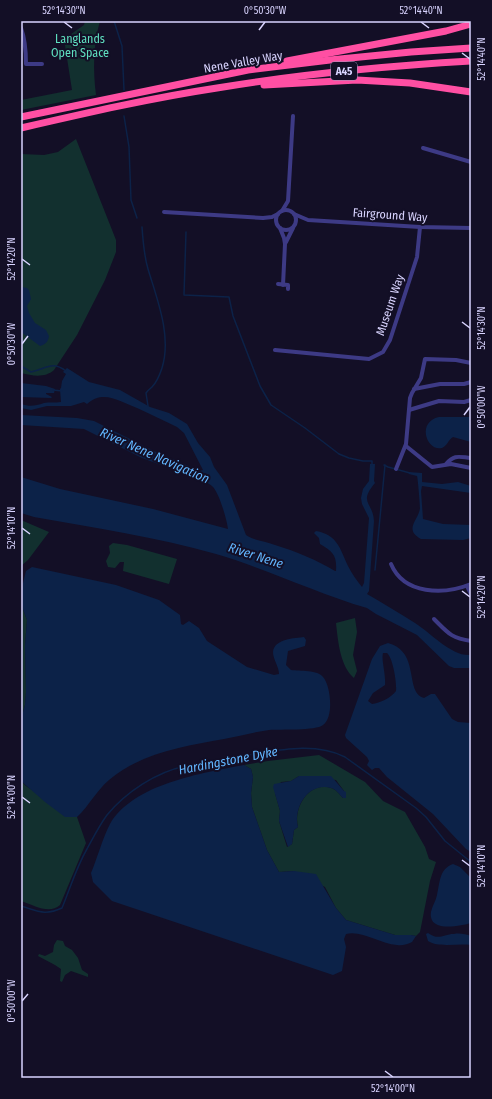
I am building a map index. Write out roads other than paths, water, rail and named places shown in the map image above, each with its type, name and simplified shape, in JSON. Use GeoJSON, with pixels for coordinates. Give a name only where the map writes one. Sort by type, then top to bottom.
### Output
{"type":"FeatureCollection","features":[{"type":"Feature","properties":{"kind":"highway"},"geometry":{"type":"LineString","coordinates":[[248,70],[269,64],[446,31],[471,24]]}},
{"type":"Feature","properties":{"kind":"highway","name":"Nene Valley Way"},"geometry":{"type":"LineString","coordinates":[[21,117],[248,70],[411,52],[471,48]]}},
{"type":"Feature","properties":{"kind":"highway","name":"Nene Valley Way"},"geometry":{"type":"LineString","coordinates":[[21,128],[128,104],[217,88],[339,72],[471,61]]}},
{"type":"Feature","properties":{"kind":"highway"},"geometry":{"type":"LineString","coordinates":[[217,88],[357,80],[410,83],[471,92]]}},
{"type":"Feature","properties":{"kind":"street"},"geometry":{"type":"LineString","coordinates":[[21,28],[24,42],[23,65],[42,64]]}},
{"type":"Feature","properties":{"kind":"street"},"geometry":{"type":"LineString","coordinates":[[288,289],[288,285],[280,285],[286,238],[294,227],[296,219],[288,201],[292,116]]}},
{"type":"Feature","properties":{"kind":"street"},"geometry":{"type":"LineString","coordinates":[[423,148],[471,162]]}},
{"type":"Feature","properties":{"kind":"street"},"geometry":{"type":"LineString","coordinates":[[164,212],[263,218],[278,214],[282,211],[288,201]]}},
{"type":"Feature","properties":{"kind":"street"},"geometry":{"type":"LineString","coordinates":[[282,211],[289,210],[308,220]]}},
{"type":"Feature","properties":{"kind":"street"},"geometry":{"type":"LineString","coordinates":[[278,214],[276,218],[277,224],[280,228],[285,244]]}},
{"type":"Feature","properties":{"kind":"street"},"geometry":{"type":"LineString","coordinates":[[263,218],[277,224]]}},
{"type":"Feature","properties":{"kind":"street"},"geometry":{"type":"LineString","coordinates":[[280,228],[287,230],[301,222],[308,220]]}},
{"type":"Feature","properties":{"kind":"street","name":"Fairground Way"},"geometry":{"type":"LineString","coordinates":[[308,220],[420,227],[471,228]]}},
{"type":"Feature","properties":{"kind":"street","name":"Museum Way"},"geometry":{"type":"LineString","coordinates":[[275,350],[369,360],[383,352],[390,340],[417,257],[420,227]]}},
{"type":"Feature","properties":{"kind":"street"},"geometry":{"type":"LineString","coordinates":[[396,469],[406,446],[410,398],[421,378],[425,359],[456,360],[471,363]]}},
{"type":"Feature","properties":{"kind":"street"},"geometry":{"type":"LineString","coordinates":[[414,389],[440,384],[464,384],[471,382]]}},
{"type":"Feature","properties":{"kind":"street"},"geometry":{"type":"LineString","coordinates":[[409,410],[439,401],[464,402],[471,400]]}},
{"type":"Feature","properties":{"kind":"street"},"geometry":{"type":"LineString","coordinates":[[406,446],[432,467],[455,465],[471,468]]}},
{"type":"Feature","properties":{"kind":"street"},"geometry":{"type":"LineString","coordinates":[[446,465],[453,457],[458,456],[471,458]]}},
{"type":"Feature","properties":{"kind":"street"},"geometry":{"type":"LineString","coordinates":[[391,564],[393,569],[403,580],[412,586],[428,590],[441,590],[469,585],[471,594]]}},
{"type":"Feature","properties":{"kind":"street"},"geometry":{"type":"LineString","coordinates":[[434,619],[447,633],[457,639],[471,641]]}},
{"type":"Feature","properties":{"kind":"water"},"geometry":{"type":"Polygon","coordinates":[[[22,287],[29,290],[31,299],[27,306],[29,313],[35,323],[46,330],[49,336],[48,340],[40,346],[21,332],[22,287]]]}},
{"type":"Feature","properties":{"kind":"water"},"geometry":{"type":"Polygon","coordinates":[[[67,368],[89,382],[120,390],[150,407],[169,413],[187,424],[198,443],[210,457],[214,467],[227,485],[246,535],[253,539],[298,553],[336,571],[336,561],[333,554],[320,544],[319,538],[314,533],[316,531],[323,533],[334,539],[351,572],[362,587],[364,583],[369,518],[362,504],[361,498],[363,489],[369,481],[370,464],[375,464],[375,483],[370,490],[367,499],[374,521],[369,591],[367,594],[421,627],[442,644],[456,652],[464,655],[471,655],[471,668],[454,668],[449,666],[417,635],[367,608],[235,560],[171,543],[125,533],[34,517],[21,513],[21,477],[60,489],[153,509],[228,529],[220,500],[215,489],[204,481],[142,458],[84,429],[21,425],[21,415],[77,418],[94,421],[158,453],[200,471],[203,470],[184,433],[177,427],[118,400],[100,397],[87,404],[84,402],[71,406],[47,406],[31,410],[21,408],[21,404],[32,406],[61,402],[60,389],[66,374],[63,372],[67,368]]]}},
{"type":"Feature","properties":{"kind":"water"},"geometry":{"type":"Polygon","coordinates":[[[21,383],[46,386],[55,389],[54,393],[46,393],[52,397],[51,398],[21,397],[21,383]]]}},
{"type":"Feature","properties":{"kind":"water"},"geometry":{"type":"Polygon","coordinates":[[[439,417],[471,417],[471,442],[453,437],[442,448],[432,446],[426,436],[426,430],[432,420],[439,417]]]}},
{"type":"Feature","properties":{"kind":"water"},"geometry":{"type":"Polygon","coordinates":[[[408,472],[422,473],[422,482],[442,484],[458,482],[471,486],[471,493],[422,486],[421,491],[423,519],[443,524],[471,525],[471,538],[463,540],[421,539],[413,532],[413,524],[420,508],[418,482],[417,476],[409,474],[408,472]]]}},
{"type":"Feature","properties":{"kind":"water"},"geometry":{"type":"Polygon","coordinates":[[[32,567],[116,585],[159,600],[180,615],[181,624],[183,625],[189,621],[199,628],[207,641],[247,667],[274,675],[279,674],[273,655],[274,648],[277,644],[286,640],[304,637],[306,640],[305,646],[288,651],[286,665],[291,670],[313,672],[323,677],[328,687],[330,702],[329,716],[323,725],[319,727],[263,731],[178,748],[149,757],[121,771],[109,780],[77,817],[65,817],[21,781],[21,719],[25,705],[26,692],[25,646],[27,620],[21,604],[21,591],[26,571],[32,567]]]}},
{"type":"Feature","properties":{"kind":"water"},"geometry":{"type":"Polygon","coordinates":[[[388,643],[398,648],[405,655],[409,663],[415,688],[418,694],[424,698],[431,694],[435,694],[452,719],[458,722],[471,723],[471,852],[466,849],[433,814],[387,777],[379,768],[372,770],[367,765],[369,761],[367,757],[346,738],[345,735],[372,659],[380,646],[388,643]],[[383,653],[385,685],[373,693],[368,701],[372,704],[385,700],[396,691],[394,671],[387,653],[383,653]]]}},
{"type":"Feature","properties":{"kind":"water"},"geometry":{"type":"Polygon","coordinates":[[[244,765],[251,769],[253,777],[251,793],[252,807],[267,850],[279,872],[294,871],[316,874],[336,908],[346,920],[395,935],[416,936],[412,942],[405,945],[399,945],[384,942],[365,935],[352,933],[346,934],[344,939],[346,947],[342,971],[333,975],[112,901],[93,882],[91,873],[110,824],[121,810],[135,799],[170,782],[244,765]]]}},
{"type":"Feature","properties":{"kind":"water"},"geometry":{"type":"Polygon","coordinates":[[[299,776],[331,776],[346,792],[346,798],[343,798],[331,788],[323,787],[315,789],[309,793],[300,805],[297,820],[298,827],[294,830],[292,844],[288,847],[279,821],[280,811],[273,787],[274,784],[291,781],[299,776]]]}},
{"type":"Feature","properties":{"kind":"water"},"geometry":{"type":"Polygon","coordinates":[[[453,864],[460,867],[471,878],[471,923],[460,926],[439,926],[431,919],[431,912],[443,873],[448,866],[453,864]]]}},
{"type":"Feature","properties":{"kind":"water"},"geometry":{"type":"Polygon","coordinates":[[[428,933],[435,937],[450,934],[471,936],[471,945],[443,945],[432,943],[428,941],[426,934],[428,933]]]}},
{"type":"Feature","properties":{"kind":"waterway"},"geometry":{"type":"LineString","coordinates":[[114,21],[122,46],[124,90]]}},
{"type":"Feature","properties":{"kind":"waterway"},"geometry":{"type":"LineString","coordinates":[[124,116],[129,147],[131,200],[137,218]]}},
{"type":"Feature","properties":{"kind":"waterway"},"geometry":{"type":"LineString","coordinates":[[142,227],[146,259],[162,318],[165,343],[165,356],[162,368],[155,383],[146,393],[148,406]]}},
{"type":"Feature","properties":{"kind":"waterway"},"geometry":{"type":"LineString","coordinates":[[186,232],[184,295],[229,297],[233,316],[260,386],[271,405],[305,428],[339,454],[363,461],[372,461],[372,465]]}},
{"type":"Feature","properties":{"kind":"waterway"},"geometry":{"type":"LineString","coordinates":[[21,366],[31,372],[49,366],[57,366],[66,371]]}},
{"type":"Feature","properties":{"kind":"waterway"},"geometry":{"type":"LineString","coordinates":[[53,390],[62,391]]}},
{"type":"Feature","properties":{"kind":"waterway"},"geometry":{"type":"LineString","coordinates":[[384,465],[410,473]]}},
{"type":"Feature","properties":{"kind":"waterway"},"geometry":{"type":"LineString","coordinates":[[375,570],[385,465]]}},
{"type":"Feature","properties":{"kind":"waterway","name":"Hardingstone Dyke"},"geometry":{"type":"LineString","coordinates":[[21,906],[42,912],[51,912],[62,908],[80,864],[104,819],[123,798],[142,784],[164,773],[186,766],[285,749],[310,748],[334,752],[345,757],[416,808],[426,817],[445,841],[471,862]]}},
{"type":"Feature","properties":{"kind":"park label","name":"Langlands Open Space"},"geometry":{"type":"Point","coordinates":[80,46]}},
{"type":"Feature","properties":{"kind":"water label","name":"River Nene Navigation"},"geometry":{"type":"Point","coordinates":[155,455]}},
{"type":"Feature","properties":{"kind":"water label","name":"River Nene"},"geometry":{"type":"Point","coordinates":[256,555]}}]}
